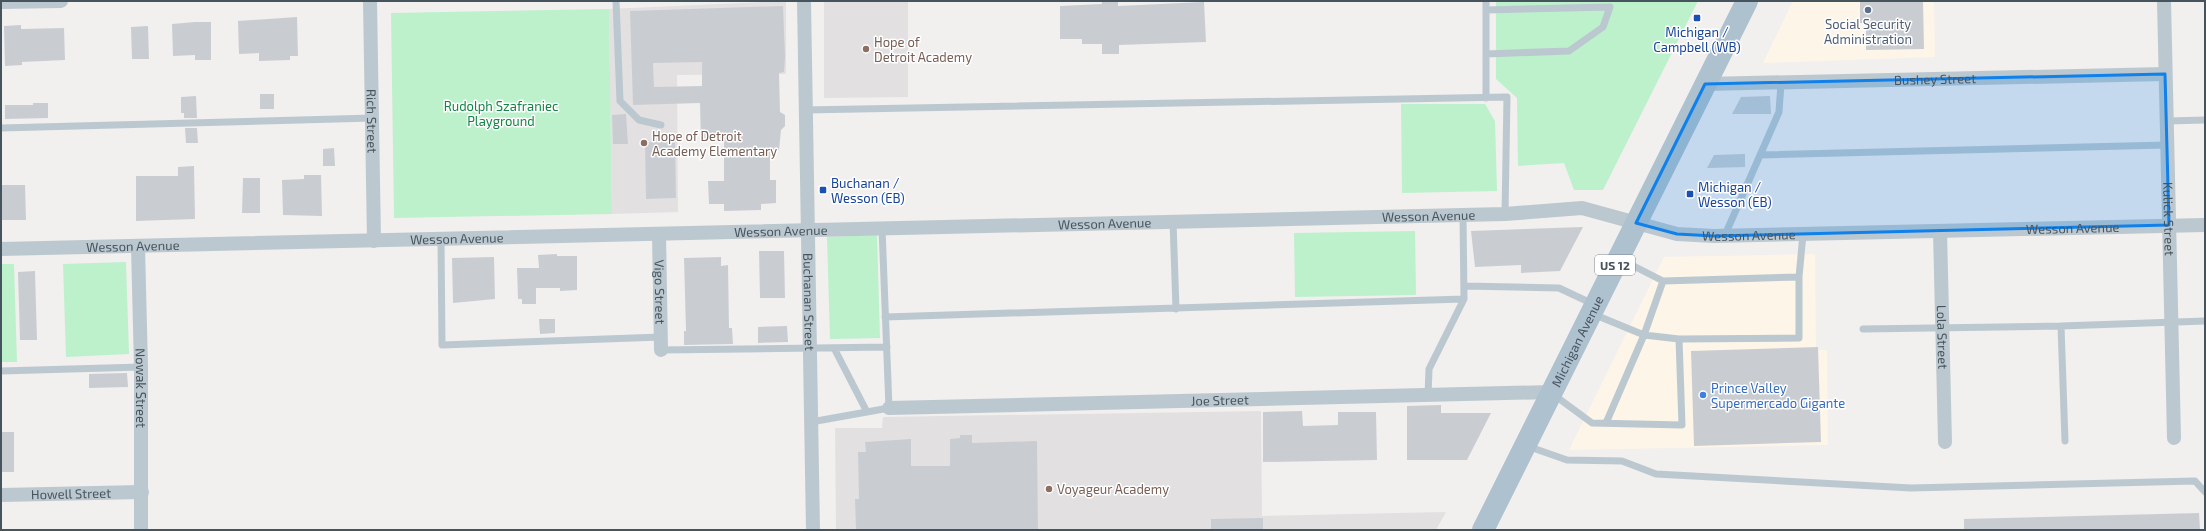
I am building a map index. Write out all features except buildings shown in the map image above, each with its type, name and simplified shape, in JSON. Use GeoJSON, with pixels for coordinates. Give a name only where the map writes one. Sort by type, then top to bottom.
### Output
{"type":"FeatureCollection","features":[{"type":"Feature","properties":{"kind":"main road","name":"Michigan Avenue"},"geometry":{"type":"LineString","coordinates":[[1483,530],[1747,1]]}},
{"type":"Feature","properties":{"kind":"street"},"geometry":{"type":"LineString","coordinates":[[1,2],[61,1]]}},
{"type":"Feature","properties":{"kind":"street","name":"Rich Street"},"geometry":{"type":"LineString","coordinates":[[370,1],[374,241]]}},
{"type":"Feature","properties":{"kind":"street","name":"Buchanan Street"},"geometry":{"type":"LineString","coordinates":[[804,1],[813,530]]}},
{"type":"Feature","properties":{"kind":"street","name":"Kulick Street"},"geometry":{"type":"LineString","coordinates":[[2164,1],[2174,438]]}},
{"type":"Feature","properties":{"kind":"street","name":"Bushey Street"},"geometry":{"type":"LineString","coordinates":[[1705,84],[2166,74]]}},
{"type":"Feature","properties":{"kind":"street","name":"Wesson Avenue"},"geometry":{"type":"LineString","coordinates":[[1,249],[441,240],[882,228],[1505,214],[1582,208],[1677,234],[1803,234],[2205,224]]}},
{"type":"Feature","properties":{"kind":"street","name":"Lola Street"},"geometry":{"type":"LineString","coordinates":[[1940,231],[1945,442]]}},
{"type":"Feature","properties":{"kind":"street","name":"Vigo Street"},"geometry":{"type":"LineString","coordinates":[[659,234],[661,343]]}},
{"type":"Feature","properties":{"kind":"street","name":"Nowak Street"},"geometry":{"type":"LineString","coordinates":[[138,247],[141,367],[141,530]]}},
{"type":"Feature","properties":{"kind":"street","name":"Joe Street"},"geometry":{"type":"LineString","coordinates":[[889,408],[1551,392]]}},
{"type":"Feature","properties":{"kind":"street","name":"Howell Street"},"geometry":{"type":"LineString","coordinates":[[1,495],[142,492]]}},
{"type":"Feature","properties":{"kind":"lane"},"geometry":{"type":"LineString","coordinates":[[616,1],[620,100],[639,120],[661,125]]}},
{"type":"Feature","properties":{"kind":"lane"},"geometry":{"type":"LineString","coordinates":[[1486,1],[1486,98]]}},
{"type":"Feature","properties":{"kind":"lane"},"geometry":{"type":"LineString","coordinates":[[1486,10],[1609,4],[1603,27],[1569,51],[1486,54]]}},
{"type":"Feature","properties":{"kind":"lane"},"geometry":{"type":"LineString","coordinates":[[1725,235],[1778,112],[1781,83]]}},
{"type":"Feature","properties":{"kind":"lane"},"geometry":{"type":"LineString","coordinates":[[805,110],[1507,97],[1505,214]]}},
{"type":"Feature","properties":{"kind":"lane"},"geometry":{"type":"LineString","coordinates":[[1,128],[373,118]]}},
{"type":"Feature","properties":{"kind":"lane"},"geometry":{"type":"LineString","coordinates":[[2167,121],[2205,120]]}},
{"type":"Feature","properties":{"kind":"lane"},"geometry":{"type":"LineString","coordinates":[[1760,155],[2167,145]]}},
{"type":"Feature","properties":{"kind":"lane"},"geometry":{"type":"LineString","coordinates":[[1428,396],[1429,369],[1464,299],[1463,215]]}},
{"type":"Feature","properties":{"kind":"lane"},"geometry":{"type":"LineString","coordinates":[[1173,221],[1176,308]]}},
{"type":"Feature","properties":{"kind":"lane"},"geometry":{"type":"LineString","coordinates":[[811,422],[889,408],[882,228]]}},
{"type":"Feature","properties":{"kind":"lane"},"geometry":{"type":"LineString","coordinates":[[1464,286],[1559,288],[1593,309],[1644,335],[1680,338],[1799,338],[1799,277],[1803,234]]}},
{"type":"Feature","properties":{"kind":"lane"},"geometry":{"type":"LineString","coordinates":[[441,240],[442,345],[661,343],[810,349],[887,347]]}},
{"type":"Feature","properties":{"kind":"lane"},"geometry":{"type":"LineString","coordinates":[[1618,258],[1663,281],[1799,277]]}},
{"type":"Feature","properties":{"kind":"lane"},"geometry":{"type":"LineString","coordinates":[[1606,423],[1644,335],[1663,281]]}},
{"type":"Feature","properties":{"kind":"lane"},"geometry":{"type":"LineString","coordinates":[[886,318],[1464,299]]}},
{"type":"Feature","properties":{"kind":"lane"},"geometry":{"type":"LineString","coordinates":[[1863,329],[2061,326],[2205,321]]}},
{"type":"Feature","properties":{"kind":"lane"},"geometry":{"type":"LineString","coordinates":[[2061,326],[2065,441]]}},
{"type":"Feature","properties":{"kind":"lane"},"geometry":{"type":"LineString","coordinates":[[1551,392],[1592,423],[1682,425],[1680,338]]}},
{"type":"Feature","properties":{"kind":"lane"},"geometry":{"type":"LineString","coordinates":[[834,348],[867,412]]}},
{"type":"Feature","properties":{"kind":"lane"},"geometry":{"type":"LineString","coordinates":[[1,370],[141,367]]}},
{"type":"Feature","properties":{"kind":"lane"},"geometry":{"type":"LineString","coordinates":[[1525,445],[1567,460],[1622,461],[1656,474],[1911,488],[2196,482],[2205,492]]}},
{"type":"Feature","properties":{"kind":"highlighted area"},"geometry":{"type":"Polygon","coordinates":[[[2165,74],[2169,225],[1714,236],[1677,234],[1636,223],[1705,84],[2165,74]]]}},
{"type":"Feature","properties":{"kind":"shaded area","name":"Hope of Detroit Academy Elementary"},"geometry":{"type":"Polygon","coordinates":[[[786,1],[786,74],[677,75],[678,212],[612,214],[609,9],[786,1]]]}},
{"type":"Feature","properties":{"kind":"shaded area","name":"Hope of Detroit Academy"},"geometry":{"type":"Polygon","coordinates":[[[824,1],[908,1],[908,97],[824,98],[824,1]]]}},
{"type":"Feature","properties":{"kind":"shaded area"},"geometry":{"type":"Polygon","coordinates":[[[1793,1],[1934,1],[1935,57],[1763,63],[1793,1]]]}},
{"type":"Feature","properties":{"kind":"shaded area"},"geometry":{"type":"Polygon","coordinates":[[[1815,254],[1816,350],[1827,350],[1828,445],[1569,450],[1664,257],[1815,254]]]}},
{"type":"Feature","properties":{"kind":"shaded area","name":"Voyageur Academy"},"geometry":{"type":"Polygon","coordinates":[[[1261,411],[1262,516],[1446,512],[1436,530],[836,530],[835,428],[882,428],[883,417],[1261,411]]]}},
{"type":"Feature","properties":{"kind":"green space"},"geometry":{"type":"Polygon","coordinates":[[[1496,1],[1698,1],[1603,190],[1574,190],[1564,163],[1518,166],[1517,98],[1496,79],[1496,1]]]}},
{"type":"Feature","properties":{"kind":"green space","name":"Rudolph Szafraniec Playground"},"geometry":{"type":"Polygon","coordinates":[[[609,9],[612,214],[394,218],[391,13],[609,9]]]}},
{"type":"Feature","properties":{"kind":"green space"},"geometry":{"type":"Polygon","coordinates":[[[1401,104],[1485,104],[1495,121],[1497,191],[1402,193],[1401,104]]]}},
{"type":"Feature","properties":{"kind":"green space"},"geometry":{"type":"Polygon","coordinates":[[[1415,231],[1416,295],[1295,297],[1294,233],[1415,231]]]}},
{"type":"Feature","properties":{"kind":"green space"},"geometry":{"type":"Polygon","coordinates":[[[877,235],[880,338],[830,339],[827,237],[877,235]]]}},
{"type":"Feature","properties":{"kind":"green space"},"geometry":{"type":"Polygon","coordinates":[[[126,262],[129,354],[66,357],[63,264],[126,262]]]}},
{"type":"Feature","properties":{"kind":"green space"},"geometry":{"type":"Polygon","coordinates":[[[1,264],[14,264],[17,362],[1,362],[1,264]]]}},
{"type":"Feature","properties":{"kind":"place","name":"Social Security Administration"},"geometry":{"type":"Point","coordinates":[1868,10]}},
{"type":"Feature","properties":{"kind":"place","name":"Michigan / Campbell (WB)"},"geometry":{"type":"Point","coordinates":[1697,18]}},
{"type":"Feature","properties":{"kind":"place","name":"Hope of Detroit Academy"},"geometry":{"type":"Point","coordinates":[866,49]}},
{"type":"Feature","properties":{"kind":"place","name":"Hope of Detroit Academy Elementary"},"geometry":{"type":"Point","coordinates":[644,143]}},
{"type":"Feature","properties":{"kind":"place","name":"Buchanan / Wesson (EB)"},"geometry":{"type":"Point","coordinates":[823,190]}},
{"type":"Feature","properties":{"kind":"place","name":"Michigan / Wesson (EB)"},"geometry":{"type":"Point","coordinates":[1690,194]}},
{"type":"Feature","properties":{"kind":"place","name":"Prince Valley Supermercado Gigante"},"geometry":{"type":"Point","coordinates":[1703,395]}},
{"type":"Feature","properties":{"kind":"place","name":"Voyageur Academy"},"geometry":{"type":"Point","coordinates":[1049,489]}}]}
